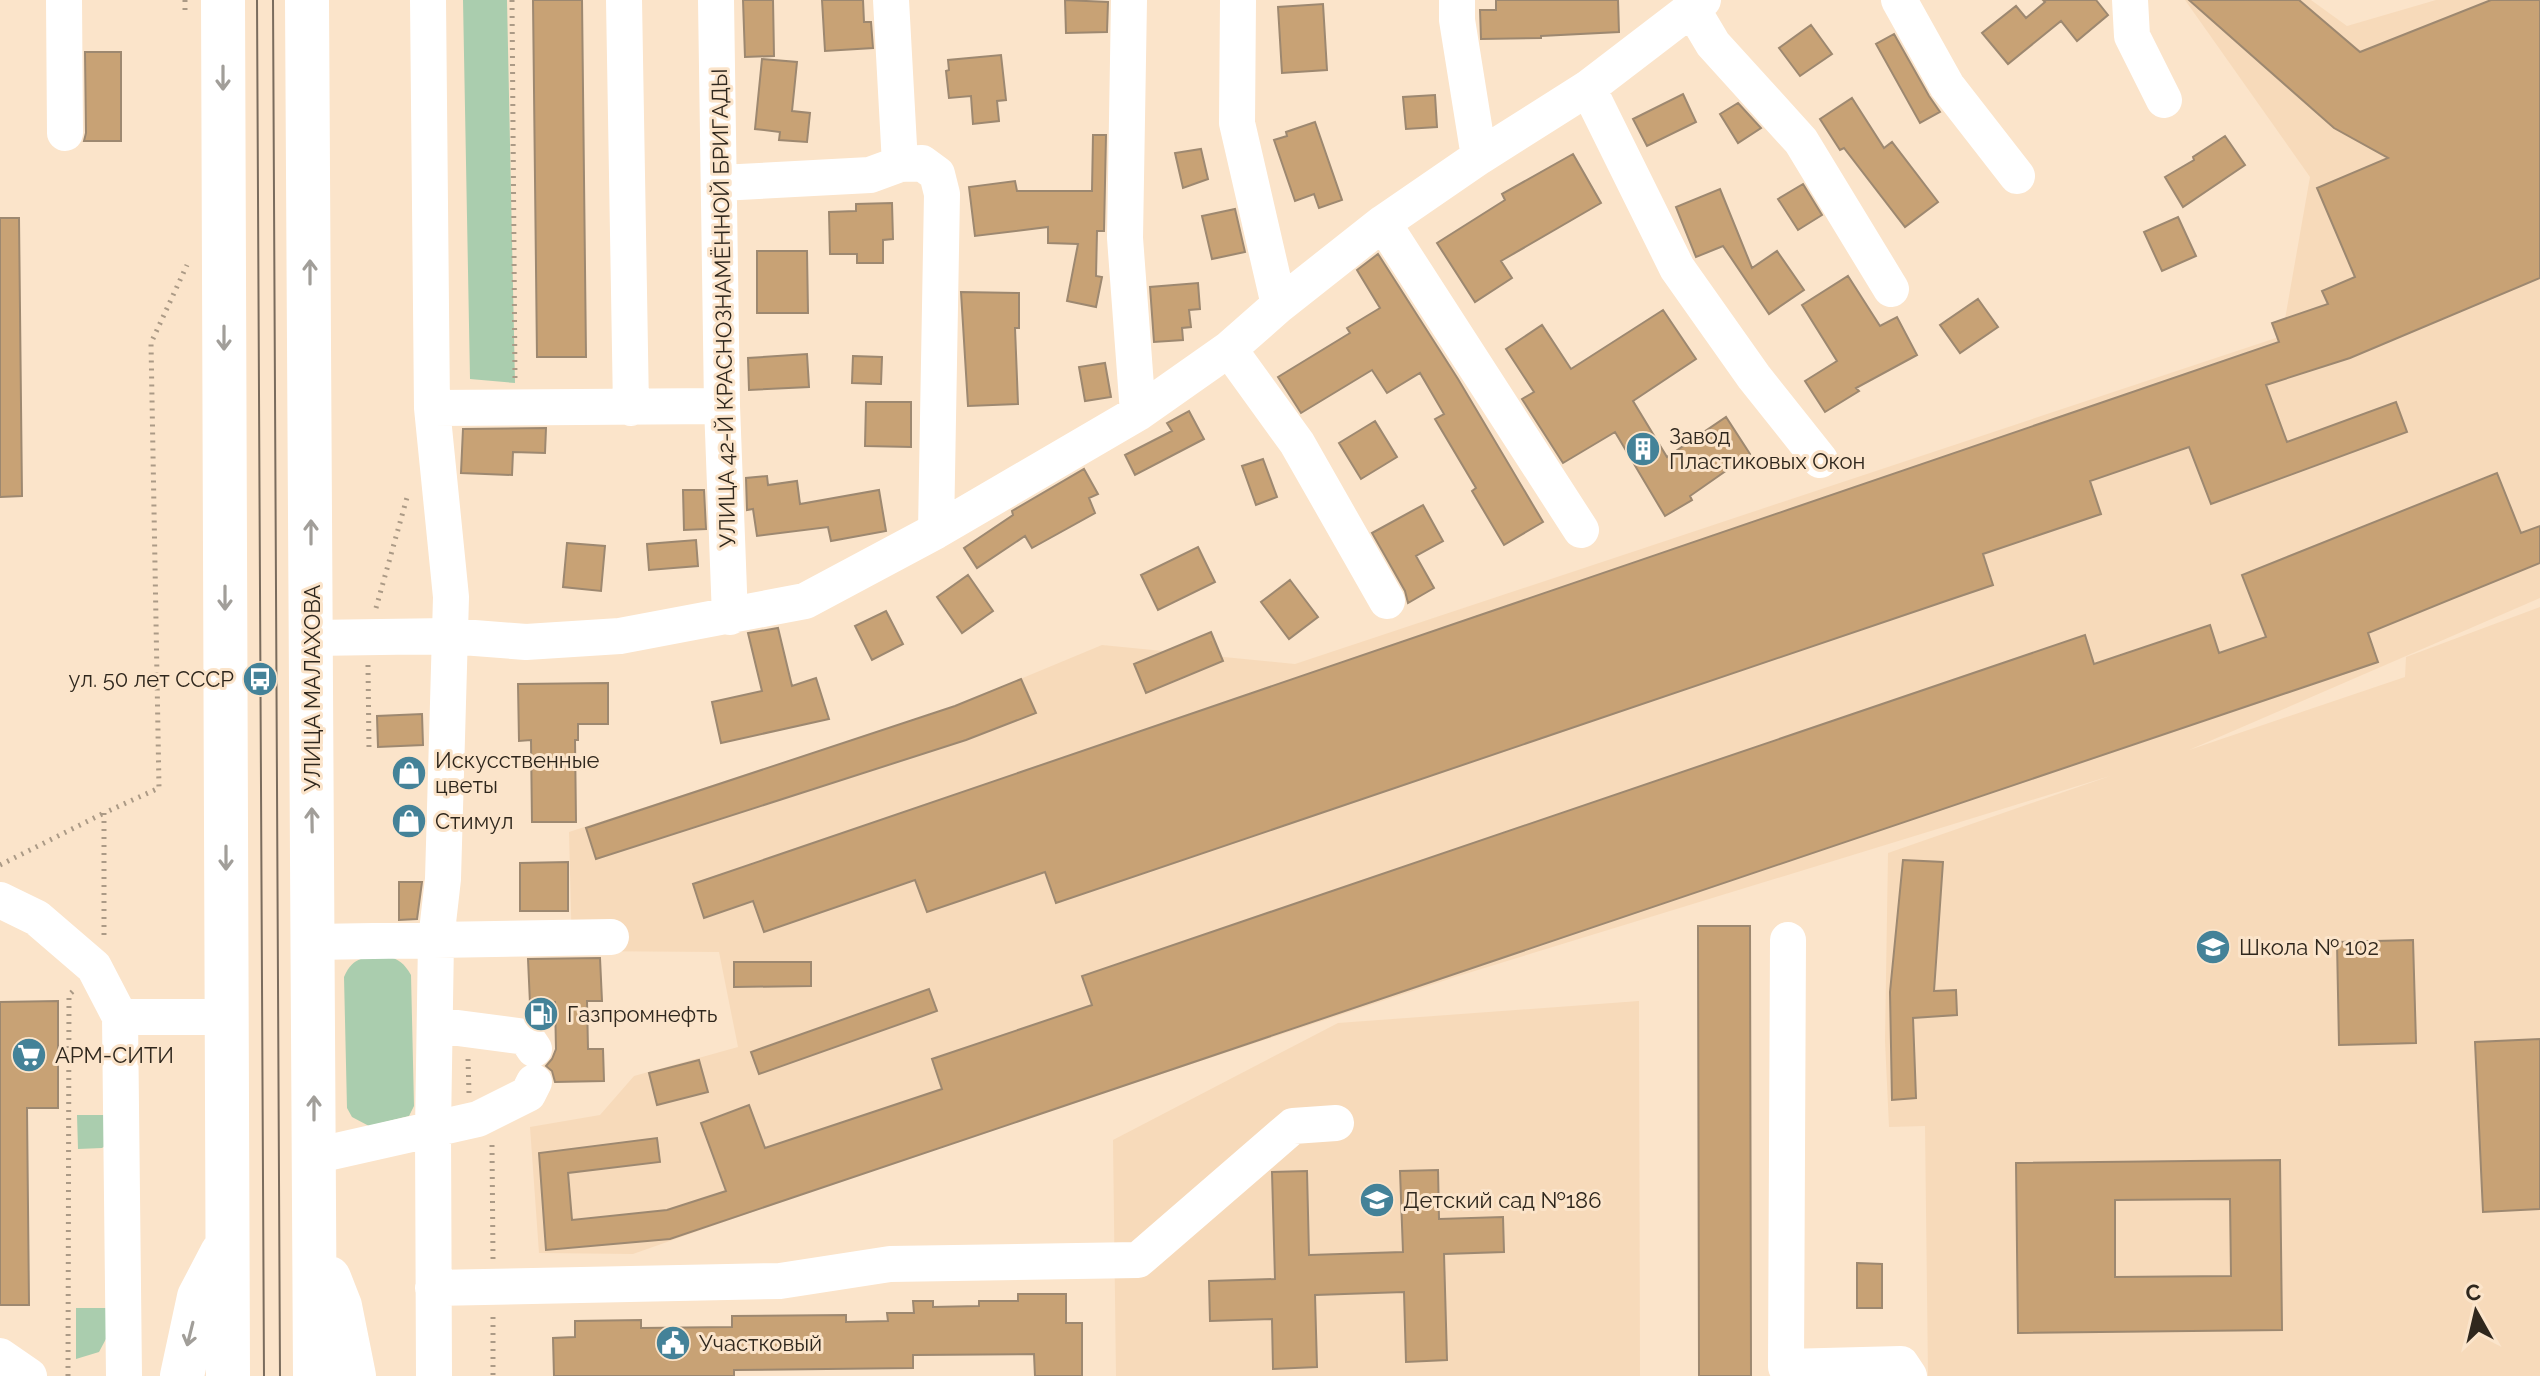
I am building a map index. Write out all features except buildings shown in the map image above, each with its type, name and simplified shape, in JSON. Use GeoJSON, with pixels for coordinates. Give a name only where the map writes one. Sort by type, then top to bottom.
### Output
{"type":"FeatureCollection","features":[{"type":"Feature","properties":{"kind":"main road","name":"УЛИЦА МАЛАХОВА"},"geometry":{"type":"LineString","coordinates":[[307,0],[315,1376]]}},
{"type":"Feature","properties":{"kind":"main road"},"geometry":{"type":"LineString","coordinates":[[204,8],[226,1017],[228,1376]]}},
{"type":"Feature","properties":{"kind":"main road"},"geometry":{"type":"LineString","coordinates":[[315,1242],[340,1306],[354,1376]]}},
{"type":"Feature","properties":{"kind":"main road"},"geometry":{"type":"LineString","coordinates":[[182,1376],[199,1297],[227,1244]]}},
{"type":"Feature","properties":{"kind":"street"},"geometry":{"type":"LineString","coordinates":[[64,0],[65,133]]}},
{"type":"Feature","properties":{"kind":"street"},"geometry":{"type":"LineString","coordinates":[[428,0],[432,408],[451,597],[443,879],[436,940],[434,1376]]}},
{"type":"Feature","properties":{"kind":"street"},"geometry":{"type":"LineString","coordinates":[[624,0],[631,408]]}},
{"type":"Feature","properties":{"kind":"street","name":"УЛИЦА 42-Й КРАСНОЗНАМЁННОЙ БРИГАДЫ"},"geometry":{"type":"LineString","coordinates":[[716,0],[722,406],[730,617]]}},
{"type":"Feature","properties":{"kind":"street"},"geometry":{"type":"LineString","coordinates":[[891,0],[900,164]]}},
{"type":"Feature","properties":{"kind":"street"},"geometry":{"type":"LineString","coordinates":[[1129,0],[1125,238],[1138,413]]}},
{"type":"Feature","properties":{"kind":"street"},"geometry":{"type":"LineString","coordinates":[[1238,0],[1237,123],[1279,305]]}},
{"type":"Feature","properties":{"kind":"street"},"geometry":{"type":"LineString","coordinates":[[1457,0],[1457,20],[1479,157]]}},
{"type":"Feature","properties":{"kind":"street"},"geometry":{"type":"LineString","coordinates":[[1899,0],[1947,86],[2017,176]]}},
{"type":"Feature","properties":{"kind":"street"},"geometry":{"type":"LineString","coordinates":[[2130,0],[2132,36],[2164,100]]}},
{"type":"Feature","properties":{"kind":"street"},"geometry":{"type":"LineString","coordinates":[[312,638],[449,636],[526,642],[620,636],[805,601],[936,531],[1138,413],[1229,349],[1383,223],[1588,88],[1681,9],[1801,141],[1891,289]]}},
{"type":"Feature","properties":{"kind":"street"},"geometry":{"type":"LineString","coordinates":[[1588,88],[1677,268],[1754,377],[1820,460]]}},
{"type":"Feature","properties":{"kind":"street"},"geometry":{"type":"LineString","coordinates":[[720,183],[870,175],[900,164],[922,163],[937,174],[942,194],[936,531]]}},
{"type":"Feature","properties":{"kind":"street"},"geometry":{"type":"LineString","coordinates":[[1383,223],[1581,530]]}},
{"type":"Feature","properties":{"kind":"street"},"geometry":{"type":"LineString","coordinates":[[1229,349],[1297,443],[1387,601]]}},
{"type":"Feature","properties":{"kind":"street"},"geometry":{"type":"LineString","coordinates":[[432,408],[722,406]]}},
{"type":"Feature","properties":{"kind":"street"},"geometry":{"type":"LineString","coordinates":[[0,900],[37,918],[94,967],[120,1017],[124,1376]]}},
{"type":"Feature","properties":{"kind":"street"},"geometry":{"type":"LineString","coordinates":[[313,942],[611,937]]}},
{"type":"Feature","properties":{"kind":"street"},"geometry":{"type":"LineString","coordinates":[[1788,940],[1786,1367],[1901,1364],[1909,1376]]}},
{"type":"Feature","properties":{"kind":"street"},"geometry":{"type":"LineString","coordinates":[[120,1017],[226,1017]]}},
{"type":"Feature","properties":{"kind":"street"},"geometry":{"type":"LineString","coordinates":[[314,1156],[478,1119],[528,1094],[534,1066],[526,1037],[435,1025]]}},
{"type":"Feature","properties":{"kind":"street"},"geometry":{"type":"LineString","coordinates":[[433,1288],[780,1281],[890,1264],[1138,1260],[1293,1126],[1336,1123]]}},
{"type":"Feature","properties":{"kind":"street"},"geometry":{"type":"LineString","coordinates":[[0,1356],[29,1376]]}},
{"type":"Feature","properties":{"kind":"path"},"geometry":{"type":"LineString","coordinates":[[185,0],[204,8]]}},
{"type":"Feature","properties":{"kind":"path"},"geometry":{"type":"LineString","coordinates":[[512,0],[515,409]]}},
{"type":"Feature","properties":{"kind":"path"},"geometry":{"type":"LineString","coordinates":[[0,865],[159,788],[151,343],[187,267],[186,251]]}},
{"type":"Feature","properties":{"kind":"path"},"geometry":{"type":"LineString","coordinates":[[369,748],[368,637],[411,484]]}},
{"type":"Feature","properties":{"kind":"path"},"geometry":{"type":"LineString","coordinates":[[68,1376],[69,995],[94,967],[104,946],[104,813]]}},
{"type":"Feature","properties":{"kind":"shaded area"},"geometry":{"type":"Polygon","coordinates":[[[2185,0],[2311,0],[2347,26],[2436,0],[2540,0],[2540,598],[2189,750],[2405,677],[2406,657],[2540,607],[2540,1376],[1928,1376],[1925,1126],[1889,1127],[1885,1041],[1888,853],[2110,776],[1455,977],[871,1170],[633,1254],[539,1253],[530,1127],[600,1115],[634,1076],[738,1047],[719,952],[572,951],[569,832],[955,706],[1102,645],[1295,664],[2282,336],[2310,177],[2185,0]]]}},
{"type":"Feature","properties":{"kind":"shaded area","name":"Детский сад №186"},"geometry":{"type":"Polygon","coordinates":[[[1639,1001],[1640,1376],[1116,1376],[1113,1140],[1338,1023],[1639,1001]]]}},
{"type":"Feature","properties":{"kind":"green space"},"geometry":{"type":"Polygon","coordinates":[[[463,0],[507,0],[515,383],[470,379],[463,0]]]}},
{"type":"Feature","properties":{"kind":"green space"},"geometry":{"type":"Polygon","coordinates":[[[386,956],[401,962],[411,975],[414,1106],[409,1116],[369,1126],[352,1117],[347,1108],[344,977],[356,961],[386,956]]]}},
{"type":"Feature","properties":{"kind":"green space"},"geometry":{"type":"Polygon","coordinates":[[[77,1115],[107,1115],[108,1144],[102,1148],[78,1149],[77,1115]]]}},
{"type":"Feature","properties":{"kind":"green space"},"geometry":{"type":"Polygon","coordinates":[[[76,1308],[106,1308],[107,1337],[99,1352],[76,1359],[76,1308]]]}},
{"type":"Feature","properties":{"kind":"tram line"},"geometry":{"type":"LineString","coordinates":[[257,0],[264,1376]]}},
{"type":"Feature","properties":{"kind":"tram line"},"geometry":{"type":"LineString","coordinates":[[273,0],[280,1376]]}},
{"type":"Feature","properties":{"kind":"place","name":"Завод Пластиковых Окон"},"geometry":{"type":"Point","coordinates":[1643,449]}},
{"type":"Feature","properties":{"kind":"place","name":"ул. 50 лет СССР"},"geometry":{"type":"Point","coordinates":[260,679]}},
{"type":"Feature","properties":{"kind":"place","name":"Искусственные цветы"},"geometry":{"type":"Point","coordinates":[409,773]}},
{"type":"Feature","properties":{"kind":"place","name":"Стимул"},"geometry":{"type":"Point","coordinates":[409,821]}},
{"type":"Feature","properties":{"kind":"place","name":"Школа № 102"},"geometry":{"type":"Point","coordinates":[2213,947]}},
{"type":"Feature","properties":{"kind":"place","name":"Газпромнефть"},"geometry":{"type":"Point","coordinates":[541,1014]}},
{"type":"Feature","properties":{"kind":"place","name":"АРМ-СИТИ"},"geometry":{"type":"Point","coordinates":[29,1055]}},
{"type":"Feature","properties":{"kind":"place","name":"Детский сад №186"},"geometry":{"type":"Point","coordinates":[1377,1200]}},
{"type":"Feature","properties":{"kind":"place","name":"Участковый"},"geometry":{"type":"Point","coordinates":[673,1343]}}]}
